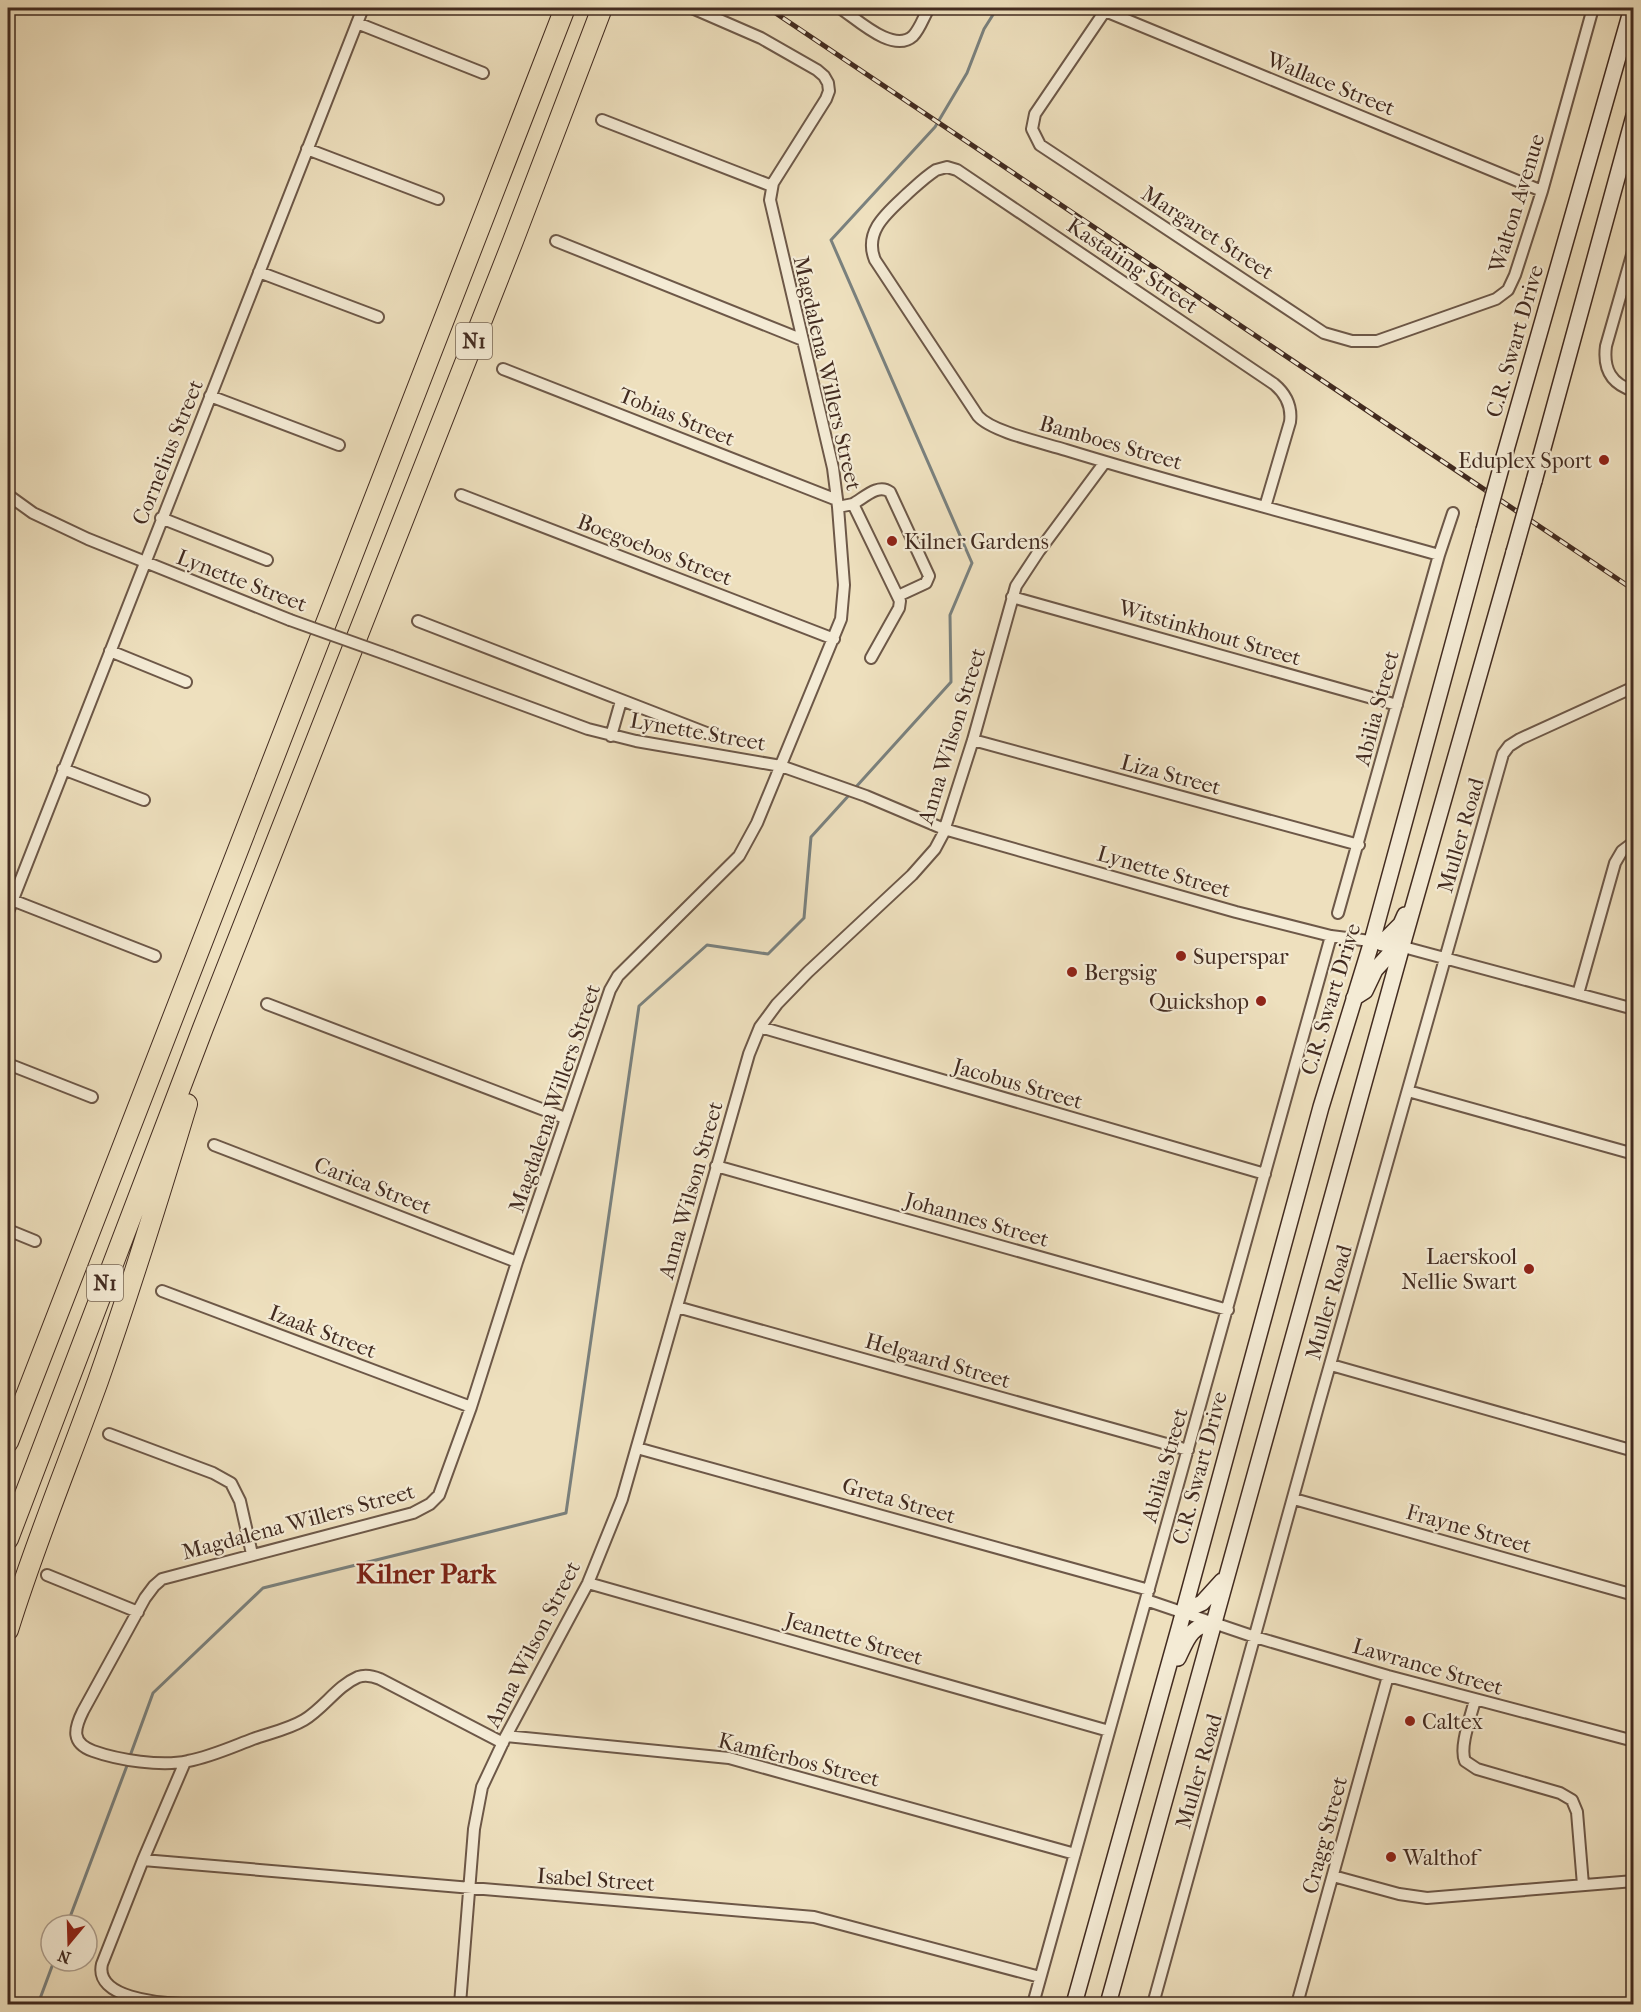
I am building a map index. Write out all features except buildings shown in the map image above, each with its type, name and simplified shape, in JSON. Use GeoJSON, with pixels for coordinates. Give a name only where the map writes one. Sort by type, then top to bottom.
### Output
{"type":"FeatureCollection","features":[{"type":"Feature","properties":{"kind":"highway","name":"N1"},"geometry":{"type":"LineString","coordinates":[[8,1442],[565,8]]}},
{"type":"Feature","properties":{"kind":"highway","name":"N1"},"geometry":{"type":"LineString","coordinates":[[8,1539],[203,1028],[513,241],[602,8]]}},
{"type":"Feature","properties":{"kind":"highway"},"geometry":{"type":"LineString","coordinates":[[8,1629],[41,1531],[98,1382],[137,1265],[192,1087],[203,1028]]}},
{"type":"Feature","properties":{"kind":"highway"},"geometry":{"type":"LineString","coordinates":[[8,1414],[120,1152]]}},
{"type":"Feature","properties":{"kind":"main road","name":"C.R. Swart Drive"},"geometry":{"type":"LineString","coordinates":[[1108,2004],[1227,1575],[1388,944],[1484,530],[1632,8]]}},
{"type":"Feature","properties":{"kind":"main road","name":"C.R. Swart Drive"},"geometry":{"type":"LineString","coordinates":[[1074,2004],[1321,1107],[1354,998],[1415,900],[1534,481],[1634,116]]}},
{"type":"Feature","properties":{"kind":"main road"},"geometry":{"type":"LineString","coordinates":[[1354,998],[1365,991],[1388,944]]}},
{"type":"Feature","properties":{"kind":"main road"},"geometry":{"type":"LineString","coordinates":[[1184,1611],[1202,1603],[1227,1575]]}},
{"type":"Feature","properties":{"kind":"main road"},"geometry":{"type":"LineString","coordinates":[[1166,1676],[1193,1629],[1214,1622]]}},
{"type":"Feature","properties":{"kind":"street","name":"Cornelius Street"},"geometry":{"type":"LineString","coordinates":[[8,912],[143,562],[363,8]]}},
{"type":"Feature","properties":{"kind":"street"},"geometry":{"type":"LineString","coordinates":[[602,120],[771,186],[828,95],[829,87],[826,80],[811,67],[745,30],[692,8]]}},
{"type":"Feature","properties":{"kind":"street"},"geometry":{"type":"LineString","coordinates":[[840,8],[895,42],[908,40],[915,34],[929,8]]}},
{"type":"Feature","properties":{"kind":"street","name":"Walton Avenue"},"geometry":{"type":"LineString","coordinates":[[1359,342],[1386,339],[1496,300],[1514,279],[1542,191],[1593,8]]}},
{"type":"Feature","properties":{"kind":"street","name":"Wallace Street"},"geometry":{"type":"LineString","coordinates":[[1106,9],[1542,191]]}},
{"type":"Feature","properties":{"kind":"street","name":"Margaret Street"},"geometry":{"type":"LineString","coordinates":[[1106,9],[1035,114],[1032,126],[1040,145],[1324,333],[1340,339],[1359,342]]}},
{"type":"Feature","properties":{"kind":"street"},"geometry":{"type":"LineString","coordinates":[[357,23],[483,73]]}},
{"type":"Feature","properties":{"kind":"street"},"geometry":{"type":"LineString","coordinates":[[307,149],[438,199]]}},
{"type":"Feature","properties":{"kind":"street","name":"Kastaiing Street"},"geometry":{"type":"LineString","coordinates":[[873,238],[882,217],[929,174],[941,169],[953,168],[1274,384],[1286,399],[1291,413],[1265,507]]}},
{"type":"Feature","properties":{"kind":"street","name":"Magdalena Willers Street"},"geometry":{"type":"LineString","coordinates":[[81,1746],[76,1735],[80,1717],[150,1591],[162,1579],[413,1513],[430,1504],[442,1490],[565,1118],[610,990],[618,976],[739,856],[757,823],[842,619],[844,601],[838,504],[831,457],[773,218],[770,200],[771,186]]}},
{"type":"Feature","properties":{"kind":"street","name":"Bamboes Street"},"geometry":{"type":"LineString","coordinates":[[873,238],[872,248],[875,260],[980,419],[993,427],[1105,462],[1439,555]]}},
{"type":"Feature","properties":{"kind":"street"},"geometry":{"type":"LineString","coordinates":[[556,241],[803,340]]}},
{"type":"Feature","properties":{"kind":"street"},"geometry":{"type":"LineString","coordinates":[[1634,248],[1606,346],[1605,358],[1608,374],[1622,387],[1634,391]]}},
{"type":"Feature","properties":{"kind":"street"},"geometry":{"type":"LineString","coordinates":[[259,272],[378,317]]}},
{"type":"Feature","properties":{"kind":"street","name":"Tobias Street"},"geometry":{"type":"LineString","coordinates":[[503,369],[838,504]]}},
{"type":"Feature","properties":{"kind":"street"},"geometry":{"type":"LineString","coordinates":[[210,396],[339,445]]}},
{"type":"Feature","properties":{"kind":"street","name":"Anna Wilson Street"},"geometry":{"type":"LineString","coordinates":[[460,2004],[478,1802],[486,1778],[504,1740],[588,1583],[622,1499],[749,1054],[760,1028],[777,1004],[808,972],[922,866],[935,849],[944,829],[973,740],[1016,586],[1105,462]]}},
{"type":"Feature","properties":{"kind":"street"},"geometry":{"type":"LineString","coordinates":[[838,504],[854,504],[878,488],[886,488],[890,492],[929,576],[926,583],[898,596]]}},
{"type":"Feature","properties":{"kind":"street","name":"Lynette Street"},"geometry":{"type":"LineString","coordinates":[[8,495],[48,520],[143,562],[290,620],[564,722],[611,736],[781,766],[866,796],[944,829],[1236,912],[1331,936],[1388,944],[1446,957],[1634,1009]]}},
{"type":"Feature","properties":{"kind":"street","name":"Boegoebos Street"},"geometry":{"type":"LineString","coordinates":[[461,495],[834,639]]}},
{"type":"Feature","properties":{"kind":"street"},"geometry":{"type":"LineString","coordinates":[[854,504],[898,596],[899,608],[871,658]]}},
{"type":"Feature","properties":{"kind":"street","name":"Abilia Street"},"geometry":{"type":"LineString","coordinates":[[1338,913],[1439,555],[1453,513]]}},
{"type":"Feature","properties":{"kind":"street"},"geometry":{"type":"LineString","coordinates":[[161,518],[267,560]]}},
{"type":"Feature","properties":{"kind":"street","name":"Witstinkhout Street"},"geometry":{"type":"LineString","coordinates":[[1012,597],[1398,705]]}},
{"type":"Feature","properties":{"kind":"street"},"geometry":{"type":"LineString","coordinates":[[418,621],[709,734]]}},
{"type":"Feature","properties":{"kind":"street"},"geometry":{"type":"LineString","coordinates":[[110,651],[186,682]]}},
{"type":"Feature","properties":{"kind":"street","name":"Muller Road"},"geometry":{"type":"LineString","coordinates":[[1153,2004],[1503,754],[1509,746],[1520,739],[1634,687]]}},
{"type":"Feature","properties":{"kind":"street"},"geometry":{"type":"LineString","coordinates":[[611,736],[621,701]]}},
{"type":"Feature","properties":{"kind":"street","name":"Liza Street"},"geometry":{"type":"LineString","coordinates":[[973,740],[1359,845]]}},
{"type":"Feature","properties":{"kind":"street"},"geometry":{"type":"LineString","coordinates":[[63,768],[144,800]]}},
{"type":"Feature","properties":{"kind":"street"},"geometry":{"type":"LineString","coordinates":[[1578,994],[1615,863],[1622,851],[1634,842]]}},
{"type":"Feature","properties":{"kind":"street"},"geometry":{"type":"LineString","coordinates":[[12,900],[154,956]]}},
{"type":"Feature","properties":{"kind":"street","name":"Abilia Street"},"geometry":{"type":"LineString","coordinates":[[1033,2004],[1331,936]]}},
{"type":"Feature","properties":{"kind":"street"},"geometry":{"type":"LineString","coordinates":[[267,1004],[565,1118]]}},
{"type":"Feature","properties":{"kind":"street","name":"Jacobus Street"},"geometry":{"type":"LineString","coordinates":[[760,1028],[1265,1174]]}},
{"type":"Feature","properties":{"kind":"street"},"geometry":{"type":"LineString","coordinates":[[8,1064],[92,1097]]}},
{"type":"Feature","properties":{"kind":"street"},"geometry":{"type":"LineString","coordinates":[[1408,1091],[1634,1154]]}},
{"type":"Feature","properties":{"kind":"street","name":"Carica Street"},"geometry":{"type":"LineString","coordinates":[[214,1145],[517,1262]]}},
{"type":"Feature","properties":{"kind":"street","name":"Johannes Street"},"geometry":{"type":"LineString","coordinates":[[716,1166],[1228,1310]]}},
{"type":"Feature","properties":{"kind":"street"},"geometry":{"type":"LineString","coordinates":[[8,1230],[35,1241]]}},
{"type":"Feature","properties":{"kind":"street","name":"Izaak Street"},"geometry":{"type":"LineString","coordinates":[[162,1291],[471,1407]]}},
{"type":"Feature","properties":{"kind":"street","name":"Helgaard Street"},"geometry":{"type":"LineString","coordinates":[[677,1307],[1188,1450]]}},
{"type":"Feature","properties":{"kind":"street"},"geometry":{"type":"LineString","coordinates":[[1331,1365],[1634,1451]]}},
{"type":"Feature","properties":{"kind":"street"},"geometry":{"type":"LineString","coordinates":[[109,1434],[213,1473],[231,1483],[240,1502],[252,1554]]}},
{"type":"Feature","properties":{"kind":"street","name":"Greta Street"},"geometry":{"type":"LineString","coordinates":[[637,1448],[1148,1595],[1214,1622]]}},
{"type":"Feature","properties":{"kind":"street","name":"Frayne Street"},"geometry":{"type":"LineString","coordinates":[[1294,1499],[1634,1595]]}},
{"type":"Feature","properties":{"kind":"street"},"geometry":{"type":"LineString","coordinates":[[46,1575],[138,1612]]}},
{"type":"Feature","properties":{"kind":"street","name":"Jeanette Street"},"geometry":{"type":"LineString","coordinates":[[588,1583],[1109,1731]]}},
{"type":"Feature","properties":{"kind":"street","name":"Lawrance Street"},"geometry":{"type":"LineString","coordinates":[[1214,1622],[1255,1637],[1388,1676],[1634,1741]]}},
{"type":"Feature","properties":{"kind":"street","name":"Kamferbos Street"},"geometry":{"type":"LineString","coordinates":[[81,1746],[97,1753],[119,1757],[160,1763],[185,1762],[297,1724],[347,1684],[364,1676],[380,1679],[504,1740],[729,1758],[1075,1854]]}},
{"type":"Feature","properties":{"kind":"street","name":"Cragg Street"},"geometry":{"type":"LineString","coordinates":[[1297,2004],[1388,1676]]}},
{"type":"Feature","properties":{"kind":"street"},"geometry":{"type":"LineString","coordinates":[[1475,1700],[1463,1754],[1465,1761],[1477,1769],[1560,1793],[1572,1800],[1577,1812],[1583,1885]]}},
{"type":"Feature","properties":{"kind":"street"},"geometry":{"type":"LineString","coordinates":[[182,2004],[146,2000],[116,1990],[103,1981],[101,1968],[143,1860],[185,1762]]}},
{"type":"Feature","properties":{"kind":"street","name":"Isabel Street"},"geometry":{"type":"LineString","coordinates":[[143,1860],[814,1917],[1040,1977]]}},
{"type":"Feature","properties":{"kind":"street"},"geometry":{"type":"LineString","coordinates":[[1333,1876],[1384,1891],[1427,1898],[1634,1881]]}},
{"type":"Feature","properties":{"kind":"waterway"},"geometry":{"type":"LineString","coordinates":[[855,788],[951,682],[950,615],[972,563],[831,240],[935,127],[967,73],[984,29],[996,10],[1004,8]]}},
{"type":"Feature","properties":{"kind":"waterway"},"geometry":{"type":"LineString","coordinates":[[130,1756],[153,1693],[263,1588],[566,1513],[639,1006],[707,945],[768,954],[804,918],[811,837],[851,793]]}},
{"type":"Feature","properties":{"kind":"waterway"},"geometry":{"type":"LineString","coordinates":[[72,1913],[128,1763]]}},
{"type":"Feature","properties":{"kind":"waterway"},"geometry":{"type":"LineString","coordinates":[[38,2004],[50,1973]]}},
{"type":"Feature","properties":{"kind":"railway"},"geometry":{"type":"LineString","coordinates":[[768,8],[1634,590]]}},
{"type":"Feature","properties":{"kind":"place","name":"Eduplex Sport"},"geometry":{"type":"Point","coordinates":[1604,460]}},
{"type":"Feature","properties":{"kind":"place","name":"Kilner Gardens"},"geometry":{"type":"Point","coordinates":[892,541]}},
{"type":"Feature","properties":{"kind":"place","name":"Superspar"},"geometry":{"type":"Point","coordinates":[1181,956]}},
{"type":"Feature","properties":{"kind":"place","name":"Bergsig"},"geometry":{"type":"Point","coordinates":[1072,972]}},
{"type":"Feature","properties":{"kind":"place","name":"Quickshop"},"geometry":{"type":"Point","coordinates":[1261,1001]}},
{"type":"Feature","properties":{"kind":"place","name":"Laerskool Nellie Swart"},"geometry":{"type":"Point","coordinates":[1529,1269]}},
{"type":"Feature","properties":{"kind":"place","name":"Caltex"},"geometry":{"type":"Point","coordinates":[1410,1721]}},
{"type":"Feature","properties":{"kind":"place","name":"Walthof"},"geometry":{"type":"Point","coordinates":[1391,1857]}},
{"type":"Feature","properties":{"kind":"district","name":"Kilner Park"},"geometry":{"type":"Point","coordinates":[426,1573]}}]}
